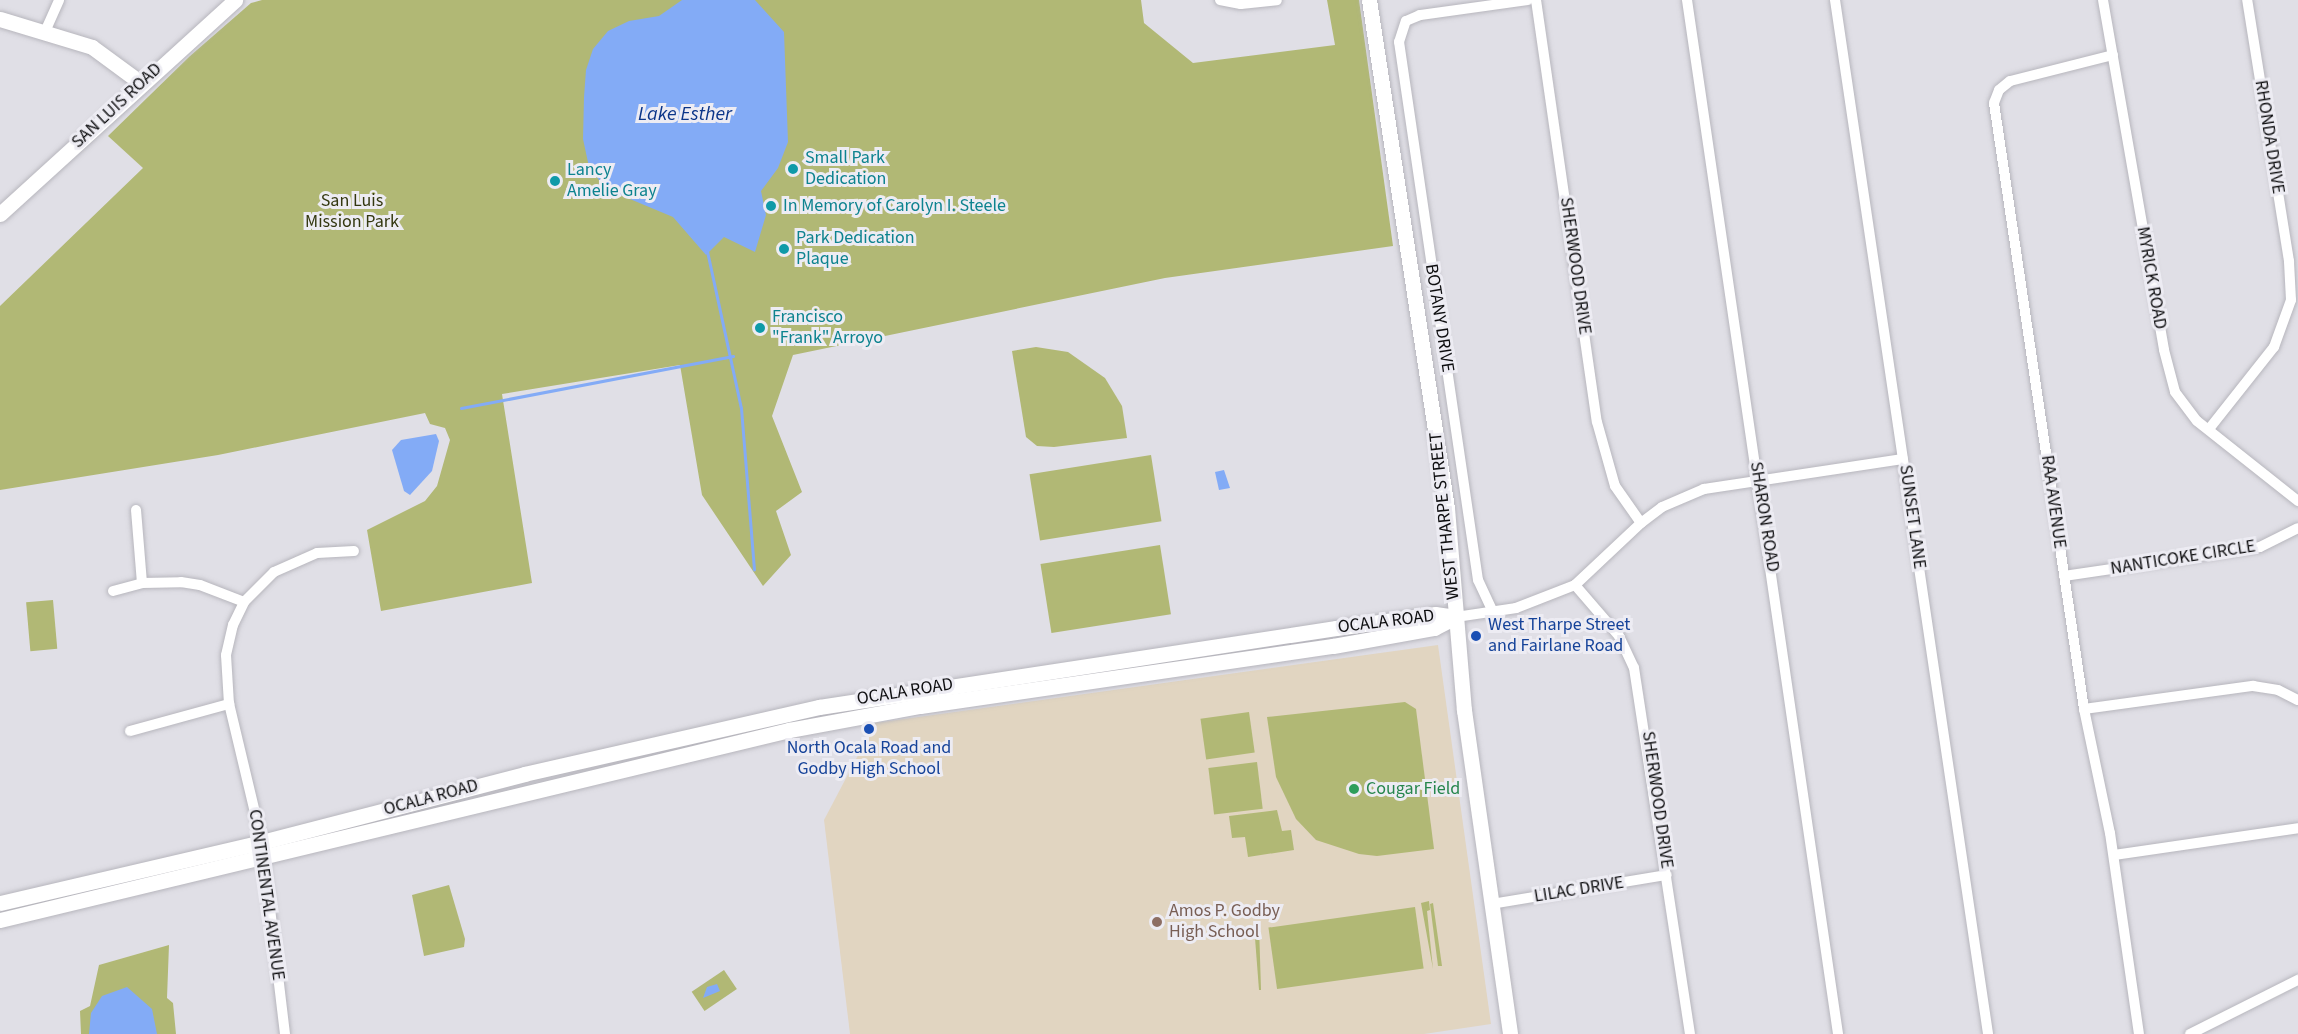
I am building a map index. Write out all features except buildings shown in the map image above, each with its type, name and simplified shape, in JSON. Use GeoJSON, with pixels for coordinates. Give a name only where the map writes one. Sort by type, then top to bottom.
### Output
{"type":"FeatureCollection","features":[{"type":"Feature","properties":{"kind":"main road","name":"SAN LUIS ROAD"},"geometry":{"type":"LineString","coordinates":[[0,214],[30,190],[141,83],[236,0]]}},
{"type":"Feature","properties":{"kind":"main road","name":"WEST THARPE STREET"},"geometry":{"type":"LineString","coordinates":[[1369,0],[1401,224],[1428,375],[1447,508],[1464,710],[1510,1034]]}},
{"type":"Feature","properties":{"kind":"main road"},"geometry":{"type":"LineString","coordinates":[[0,19],[92,47],[141,83]]}},
{"type":"Feature","properties":{"kind":"main road","name":"OCALA ROAD"},"geometry":{"type":"LineString","coordinates":[[0,903],[262,842],[549,768],[819,707],[946,684],[1435,614],[1456,617]]}},
{"type":"Feature","properties":{"kind":"main road","name":"OCALA ROAD"},"geometry":{"type":"LineString","coordinates":[[0,920],[261,859],[552,785],[814,725],[948,701],[1269,655],[1434,628],[1456,617]]}},
{"type":"Feature","properties":{"kind":"main road"},"geometry":{"type":"LineString","coordinates":[[1267,638],[1269,655]]}},
{"type":"Feature","properties":{"kind":"main road"},"geometry":{"type":"LineString","coordinates":[[968,681],[970,698]]}},
{"type":"Feature","properties":{"kind":"main road"},"geometry":{"type":"LineString","coordinates":[[946,684],[948,701]]}},
{"type":"Feature","properties":{"kind":"main road"},"geometry":{"type":"LineString","coordinates":[[814,725],[819,707]]}},
{"type":"Feature","properties":{"kind":"main road"},"geometry":{"type":"LineString","coordinates":[[702,750],[706,732]]}},
{"type":"Feature","properties":{"kind":"main road"},"geometry":{"type":"LineString","coordinates":[[690,736],[702,750]]}},
{"type":"Feature","properties":{"kind":"main road"},"geometry":{"type":"LineString","coordinates":[[549,768],[552,785]]}},
{"type":"Feature","properties":{"kind":"main road"},"geometry":{"type":"LineString","coordinates":[[124,874],[125,891]]}},
{"type":"Feature","properties":{"kind":"street"},"geometry":{"type":"LineString","coordinates":[[44,34],[59,0]]}},
{"type":"Feature","properties":{"kind":"street"},"geometry":{"type":"LineString","coordinates":[[1220,0],[1241,4],[1277,0]]}},
{"type":"Feature","properties":{"kind":"street","name":"BOTANY DRIVE"},"geometry":{"type":"LineString","coordinates":[[1493,612],[1478,580],[1400,66],[1399,42],[1406,21],[1420,15],[1528,0]]}},
{"type":"Feature","properties":{"kind":"street","name":"SHERWOOD DRIVE"},"geometry":{"type":"LineString","coordinates":[[1536,0],[1599,431],[1615,486],[1641,522]]}},
{"type":"Feature","properties":{"kind":"street","name":"SHARON ROAD"},"geometry":{"type":"LineString","coordinates":[[1687,0],[1838,1034]]}},
{"type":"Feature","properties":{"kind":"street","name":"SUNSET LANE"},"geometry":{"type":"LineString","coordinates":[[1834,0],[1988,1034]]}},
{"type":"Feature","properties":{"kind":"street","name":"MYRICK ROAD"},"geometry":{"type":"LineString","coordinates":[[2103,0],[2169,376],[2184,407],[2298,501]]}},
{"type":"Feature","properties":{"kind":"street","name":"RHONDA DRIVE"},"geometry":{"type":"LineString","coordinates":[[2209,429],[2274,347],[2291,300],[2289,261],[2247,0]]}},
{"type":"Feature","properties":{"kind":"street","name":"RAA AVENUE"},"geometry":{"type":"LineString","coordinates":[[2113,56],[2010,81],[1999,90],[1994,103],[2084,709],[2114,855],[2139,1034]]}},
{"type":"Feature","properties":{"kind":"street"},"geometry":{"type":"LineString","coordinates":[[1456,617],[1538,602],[1575,585],[1641,522],[1687,495],[1758,479],[1904,459]]}},
{"type":"Feature","properties":{"kind":"street"},"geometry":{"type":"LineString","coordinates":[[136,510],[142,584]]}},
{"type":"Feature","properties":{"kind":"street","name":"NANTICOKE CIRCLE"},"geometry":{"type":"LineString","coordinates":[[2064,576],[2260,547],[2298,528]]}},
{"type":"Feature","properties":{"kind":"street","name":"CONTINENTAL AVENUE"},"geometry":{"type":"LineString","coordinates":[[285,1034],[261,859],[262,842],[229,704],[226,655],[233,625],[244,602],[274,572],[300,558],[354,551]]}},
{"type":"Feature","properties":{"kind":"street"},"geometry":{"type":"LineString","coordinates":[[113,591],[142,584],[200,585],[244,602]]}},
{"type":"Feature","properties":{"kind":"street","name":"SHERWOOD DRIVE"},"geometry":{"type":"LineString","coordinates":[[1575,585],[1619,636],[1634,668],[1667,875],[1689,1034]]}},
{"type":"Feature","properties":{"kind":"street"},"geometry":{"type":"LineString","coordinates":[[2084,709],[2253,686],[2278,690],[2298,700]]}},
{"type":"Feature","properties":{"kind":"street"},"geometry":{"type":"LineString","coordinates":[[130,731],[229,704]]}},
{"type":"Feature","properties":{"kind":"street"},"geometry":{"type":"LineString","coordinates":[[2114,855],[2298,828]]}},
{"type":"Feature","properties":{"kind":"street","name":"LILAC DRIVE"},"geometry":{"type":"LineString","coordinates":[[1491,904],[1667,875]]}},
{"type":"Feature","properties":{"kind":"street"},"geometry":{"type":"LineString","coordinates":[[2190,1034],[2298,980]]}},
{"type":"Feature","properties":{"kind":"shaded area","name":"Amos P. Godby High School"},"geometry":{"type":"Polygon","coordinates":[[[1438,645],[1491,1024],[1424,1034],[850,1034],[824,820],[875,723],[1438,645]]]}},
{"type":"Feature","properties":{"kind":"green space","name":"San Luis Mission Park"},"geometry":{"type":"Polygon","coordinates":[[[262,0],[1141,0],[1144,23],[1193,63],[1335,45],[1327,0],[1359,0],[1393,246],[1165,278],[793,355],[772,416],[802,492],[776,511],[791,555],[763,586],[702,495],[680,365],[502,394],[532,583],[381,611],[367,530],[425,501],[437,486],[450,440],[445,428],[430,424],[425,413],[218,455],[0,490],[0,306],[143,168],[108,136],[190,56],[251,3],[262,0]]]}},
{"type":"Feature","properties":{"kind":"green space"},"geometry":{"type":"Polygon","coordinates":[[[1036,347],[1068,352],[1105,378],[1122,406],[1127,438],[1054,447],[1037,446],[1026,437],[1012,351],[1036,347]]]}},
{"type":"Feature","properties":{"kind":"green space"},"geometry":{"type":"Polygon","coordinates":[[[1151,455],[1161,521],[1040,540],[1030,474],[1151,455]]]}},
{"type":"Feature","properties":{"kind":"green space"},"geometry":{"type":"Polygon","coordinates":[[[1160,545],[1171,614],[1051,633],[1040,564],[1160,545]]]}},
{"type":"Feature","properties":{"kind":"green space"},"geometry":{"type":"Polygon","coordinates":[[[53,600],[57,649],[30,651],[26,602],[53,600]]]}},
{"type":"Feature","properties":{"kind":"green space","name":"Cougar Field"},"geometry":{"type":"Polygon","coordinates":[[[1405,702],[1416,709],[1434,849],[1377,856],[1359,854],[1316,840],[1296,819],[1276,777],[1267,717],[1405,702]]]}},
{"type":"Feature","properties":{"kind":"green space"},"geometry":{"type":"Polygon","coordinates":[[[1249,712],[1255,753],[1206,759],[1200,719],[1249,712]]]}},
{"type":"Feature","properties":{"kind":"green space"},"geometry":{"type":"Polygon","coordinates":[[[1257,762],[1263,809],[1214,815],[1208,768],[1257,762]]]}},
{"type":"Feature","properties":{"kind":"green space"},"geometry":{"type":"Polygon","coordinates":[[[1277,810],[1282,831],[1291,830],[1294,850],[1248,857],[1245,837],[1232,838],[1229,816],[1277,810]]]}},
{"type":"Feature","properties":{"kind":"green space"},"geometry":{"type":"Polygon","coordinates":[[[449,885],[465,939],[464,947],[424,956],[412,895],[449,885]]]}},
{"type":"Feature","properties":{"kind":"green space"},"geometry":{"type":"Polygon","coordinates":[[[1429,901],[1430,910],[1427,911],[1433,969],[1421,903],[1429,901]]]}},
{"type":"Feature","properties":{"kind":"green space"},"geometry":{"type":"Polygon","coordinates":[[[1433,903],[1442,966],[1438,966],[1430,904],[1433,903]]]}},
{"type":"Feature","properties":{"kind":"green space"},"geometry":{"type":"Polygon","coordinates":[[[1415,907],[1424,968],[1277,989],[1268,928],[1415,907]]]}},
{"type":"Feature","properties":{"kind":"green space"},"geometry":{"type":"Polygon","coordinates":[[[1254,925],[1259,925],[1261,990],[1259,990],[1254,925]]]}},
{"type":"Feature","properties":{"kind":"green space"},"geometry":{"type":"Polygon","coordinates":[[[169,945],[167,998],[173,1003],[176,1034],[81,1034],[80,1011],[90,1006],[99,965],[169,945]]]}},
{"type":"Feature","properties":{"kind":"green space"},"geometry":{"type":"Polygon","coordinates":[[[724,970],[737,989],[705,1011],[692,992],[724,970]]]}},
{"type":"Feature","properties":{"kind":"water","name":"Lake Esther"},"geometry":{"type":"Polygon","coordinates":[[[682,0],[755,0],[784,32],[788,142],[778,168],[761,191],[766,215],[755,252],[724,237],[706,255],[673,217],[606,189],[589,167],[583,139],[584,97],[586,70],[593,49],[608,31],[629,21],[659,16],[682,0]]]}},
{"type":"Feature","properties":{"kind":"water"},"geometry":{"type":"Polygon","coordinates":[[[436,434],[439,441],[432,471],[410,495],[404,491],[392,450],[401,440],[436,434]]]}},
{"type":"Feature","properties":{"kind":"water"},"geometry":{"type":"Polygon","coordinates":[[[1224,470],[1230,488],[1219,490],[1215,472],[1224,470]]]}},
{"type":"Feature","properties":{"kind":"water"},"geometry":{"type":"Polygon","coordinates":[[[717,984],[720,991],[703,998],[707,987],[717,984]]]}},
{"type":"Feature","properties":{"kind":"water"},"geometry":{"type":"Polygon","coordinates":[[[127,987],[152,1009],[157,1034],[89,1034],[91,1013],[102,996],[127,987]]]}},
{"type":"Feature","properties":{"kind":"waterway"},"geometry":{"type":"LineString","coordinates":[[707,251],[741,408],[754,569]]}},
{"type":"Feature","properties":{"kind":"waterway"},"geometry":{"type":"LineString","coordinates":[[461,408],[733,356]]}},
{"type":"Feature","properties":{"kind":"place","name":"Small Park Dedication"},"geometry":{"type":"Point","coordinates":[793,169]}},
{"type":"Feature","properties":{"kind":"place","name":"Lancy Amelie Gray"},"geometry":{"type":"Point","coordinates":[555,181]}},
{"type":"Feature","properties":{"kind":"place","name":"In Memory of Carolyn I. Steele"},"geometry":{"type":"Point","coordinates":[771,206]}},
{"type":"Feature","properties":{"kind":"place","name":"Park Dedication Plaque"},"geometry":{"type":"Point","coordinates":[784,249]}},
{"type":"Feature","properties":{"kind":"place","name":"Francisco \"Frank\" Arroyo"},"geometry":{"type":"Point","coordinates":[760,328]}},
{"type":"Feature","properties":{"kind":"place","name":"West Tharpe Street and Fairlane Road"},"geometry":{"type":"Point","coordinates":[1476,636]}},
{"type":"Feature","properties":{"kind":"place","name":"North Ocala Road and Godby High School"},"geometry":{"type":"Point","coordinates":[869,729]}},
{"type":"Feature","properties":{"kind":"place","name":"Cougar Field"},"geometry":{"type":"Point","coordinates":[1354,789]}},
{"type":"Feature","properties":{"kind":"place","name":"Amos P. Godby High School"},"geometry":{"type":"Point","coordinates":[1157,922]}}]}
